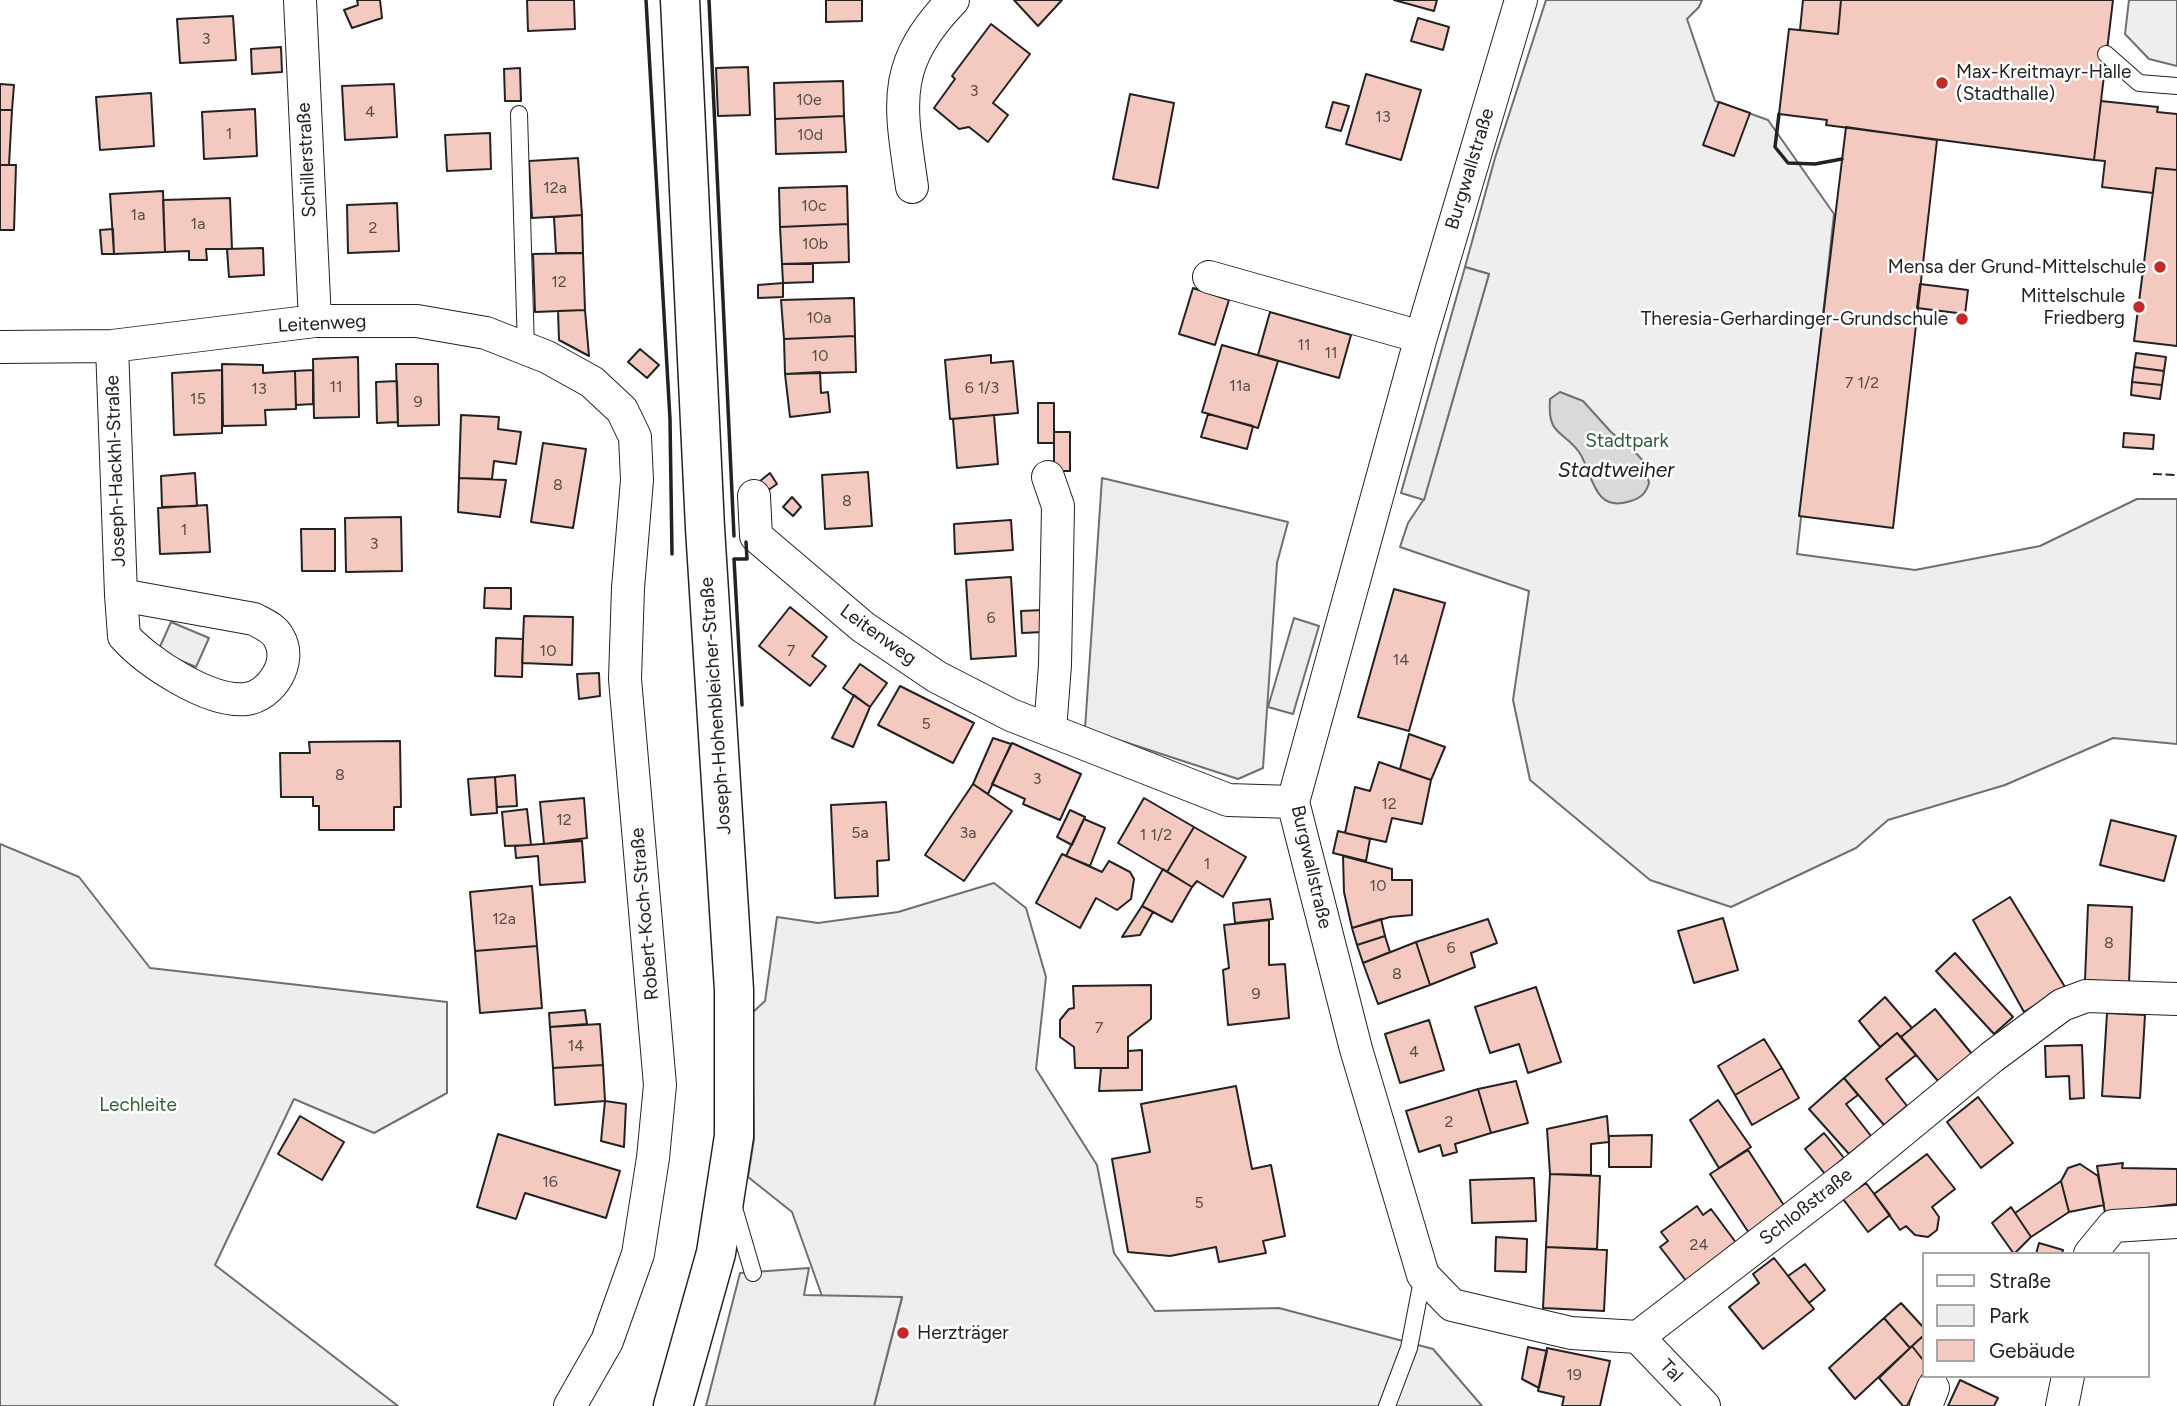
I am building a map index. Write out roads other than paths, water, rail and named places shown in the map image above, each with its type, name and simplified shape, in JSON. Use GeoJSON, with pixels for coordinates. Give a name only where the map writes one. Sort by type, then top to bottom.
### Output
{"type":"FeatureCollection","features":[{"type":"Feature","properties":{"kind":"main road","name":"Joseph-Hohenbleicher-Straße"},"geometry":{"type":"LineString","coordinates":[[673,1406],[716,1253],[734,1136],[734,990],[706,542],[680,0]]}},
{"type":"Feature","properties":{"kind":"street","name":"Schillerstraße"},"geometry":{"type":"LineString","coordinates":[[300,0],[315,321]]}},
{"type":"Feature","properties":{"kind":"street"},"geometry":{"type":"LineString","coordinates":[[912,187],[901,99],[906,71],[917,44],[954,0]]}},
{"type":"Feature","properties":{"kind":"street","name":"Burgwallstraße"},"geometry":{"type":"LineString","coordinates":[[1423,1275],[1356,1049],[1293,802],[1421,337],[1521,0]]}},
{"type":"Feature","properties":{"kind":"street"},"geometry":{"type":"LineString","coordinates":[[1209,276],[1421,337]]}},
{"type":"Feature","properties":{"kind":"street","name":"Leitenweg"},"geometry":{"type":"LineString","coordinates":[[0,347],[112,346],[315,321],[417,321],[486,332],[547,357],[593,382],[622,410]]}},
{"type":"Feature","properties":{"kind":"street","name":"Joseph-Hackhl-Straße"},"geometry":{"type":"LineString","coordinates":[[112,346],[121,596],[124,636],[158,666],[226,697],[244,699],[261,695],[272,685],[280,669],[284,651],[273,629],[254,619],[121,596]]}},
{"type":"Feature","properties":{"kind":"street","name":"Robert-Koch-Straße"},"geometry":{"type":"LineString","coordinates":[[570,1406],[607,1341],[638,1254],[653,1158],[660,1085],[625,679],[628,588],[637,480],[635,437],[622,410]]}},
{"type":"Feature","properties":{"kind":"street"},"geometry":{"type":"LineString","coordinates":[[1048,477],[1058,506],[1055,665],[1050,730]]}},
{"type":"Feature","properties":{"kind":"street","name":"Leitenweg"},"geometry":{"type":"LineString","coordinates":[[754,496],[756,536],[863,627],[937,677],[1011,715],[1228,800],[1293,802]]}},
{"type":"Feature","properties":{"kind":"street","name":"Schloßstraße"},"geometry":{"type":"LineString","coordinates":[[1638,1337],[1850,1174],[1992,1056],[2062,1005],[2086,996],[2177,999]]}},
{"type":"Feature","properties":{"kind":"street"},"geometry":{"type":"LineString","coordinates":[[2093,1252],[2113,1226],[2177,1222]]}},
{"type":"Feature","properties":{"kind":"street"},"geometry":{"type":"LineString","coordinates":[[1423,1275],[1452,1305],[1571,1333],[1638,1337]]}},
{"type":"Feature","properties":{"kind":"street","name":"Tal"},"geometry":{"type":"LineString","coordinates":[[1638,1337],[1704,1406]]}},
{"type":"Feature","properties":{"kind":"street"},"geometry":{"type":"LineString","coordinates":[[2062,1406],[2068,1378]]}},
{"type":"Feature","properties":{"kind":"lane"},"geometry":{"type":"LineString","coordinates":[[2106,54],[2139,83],[2177,86]]}},
{"type":"Feature","properties":{"kind":"lane"},"geometry":{"type":"LineString","coordinates":[[519,114],[526,349]]}},
{"type":"Feature","properties":{"kind":"lane"},"geometry":{"type":"LineString","coordinates":[[728,1188],[753,1273]]}},
{"type":"Feature","properties":{"kind":"lane"},"geometry":{"type":"LineString","coordinates":[[1387,1406],[1409,1348],[1423,1275]]}},
{"type":"Feature","properties":{"kind":"water","name":"Stadtweiher"},"geometry":{"type":"Polygon","coordinates":[[[1560,392],[1583,401],[1611,432],[1644,462],[1649,483],[1640,497],[1618,503],[1608,502],[1601,496],[1579,452],[1557,431],[1551,420],[1550,399],[1560,392]]]}},
{"type":"Feature","properties":{"kind":"place","name":"Max-Kreitmayr-Halle (Stadthalle)"},"geometry":{"type":"Point","coordinates":[1942,83]}},
{"type":"Feature","properties":{"kind":"place","name":"Mensa der Grund-Mittelschule"},"geometry":{"type":"Point","coordinates":[2160,267]}},
{"type":"Feature","properties":{"kind":"place","name":"Mittelschule Friedberg"},"geometry":{"type":"Point","coordinates":[2139,307]}},
{"type":"Feature","properties":{"kind":"place","name":"Theresia-Gerhardinger-Grundschule"},"geometry":{"type":"Point","coordinates":[1962,319]}},
{"type":"Feature","properties":{"kind":"place","name":"Herzträger"},"geometry":{"type":"Point","coordinates":[903,1333]}},
{"type":"Feature","properties":{"kind":"park label","name":"Stadtpark"},"geometry":{"type":"Point","coordinates":[1627,441]}},
{"type":"Feature","properties":{"kind":"park label","name":"Lechleite"},"geometry":{"type":"Point","coordinates":[138,1105]}}]}
